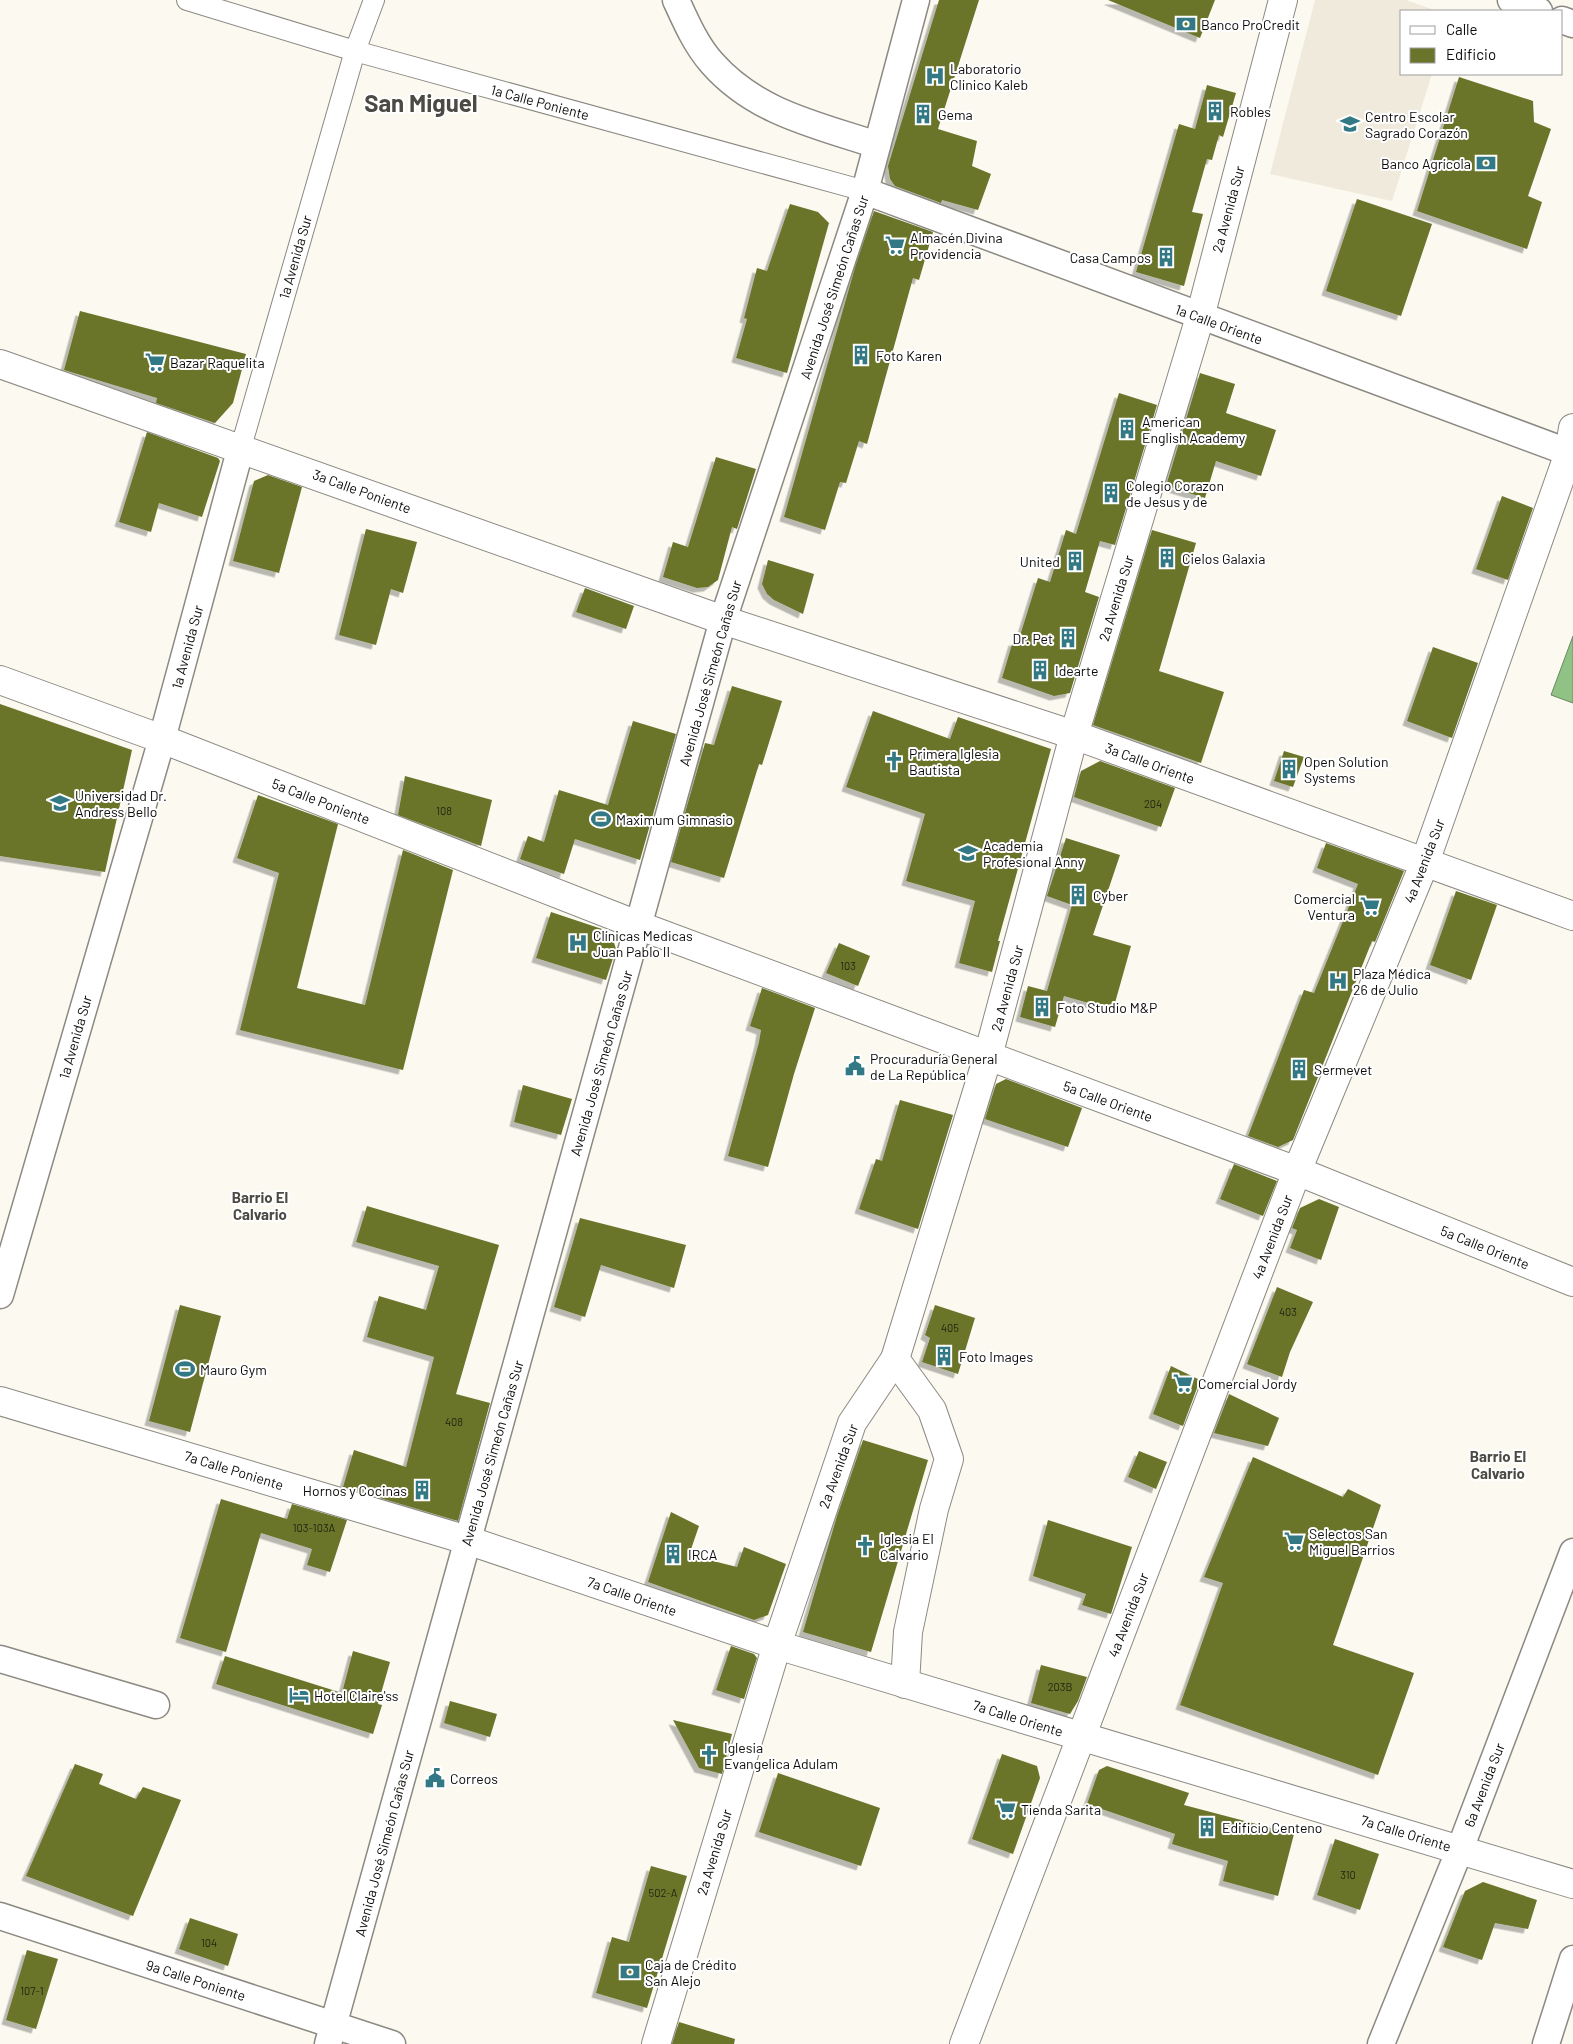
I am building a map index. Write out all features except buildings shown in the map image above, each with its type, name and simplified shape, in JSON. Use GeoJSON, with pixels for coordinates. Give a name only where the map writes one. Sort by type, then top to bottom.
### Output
{"type":"FeatureCollection","features":[{"type":"Feature","properties":{"kind":"street","name":"1a Calle Poniente"},"geometry":{"type":"LineString","coordinates":[[187,0],[355,51],[866,191]]}},
{"type":"Feature","properties":{"kind":"street","name":"1a Avenida Sur"},"geometry":{"type":"LineString","coordinates":[[0,1295],[162,739],[240,447],[355,51],[374,0]]}},
{"type":"Feature","properties":{"kind":"street"},"geometry":{"type":"LineString","coordinates":[[676,0],[692,33],[712,62],[741,90],[774,111],[878,145]]}},
{"type":"Feature","properties":{"kind":"street","name":"Avenida José Simeón Cañas Sur"},"geometry":{"type":"LineString","coordinates":[[331,2035],[467,1540],[640,926],[723,620],[866,191],[916,0]]}},
{"type":"Feature","properties":{"kind":"street","name":"2a Avenida Sur"},"geometry":{"type":"LineString","coordinates":[[656,2044],[777,1645],[852,1423],[895,1359],[988,1056],[1074,735],[1200,317],[1283,0]]}},
{"type":"Feature","properties":{"kind":"street"},"geometry":{"type":"LineString","coordinates":[[1510,0],[1536,10]]}},
{"type":"Feature","properties":{"kind":"street","name":"1a Calle Oriente"},"geometry":{"type":"LineString","coordinates":[[866,191],[1200,317],[1572,445]]}},
{"type":"Feature","properties":{"kind":"street","name":"3a Calle Poniente"},"geometry":{"type":"LineString","coordinates":[[0,364],[240,447],[723,620]]}},
{"type":"Feature","properties":{"kind":"street","name":"4a Avenida Sur"},"geometry":{"type":"LineString","coordinates":[[964,2044],[1297,1171],[1425,862],[1572,445]]}},
{"type":"Feature","properties":{"kind":"street","name":"3a Calle Oriente"},"geometry":{"type":"LineString","coordinates":[[723,620],[1074,735],[1573,916]]}},
{"type":"Feature","properties":{"kind":"street","name":"5a Calle Poniente"},"geometry":{"type":"LineString","coordinates":[[0,680],[162,739],[640,926]]}},
{"type":"Feature","properties":{"kind":"street","name":"5a Calle Oriente"},"geometry":{"type":"LineString","coordinates":[[640,926],[1297,1171],[1573,1282]]}},
{"type":"Feature","properties":{"kind":"street"},"geometry":{"type":"LineString","coordinates":[[895,1359],[932,1410],[949,1459],[934,1509],[908,1632],[905,1684]]}},
{"type":"Feature","properties":{"kind":"street","name":"7a Calle Poniente"},"geometry":{"type":"LineString","coordinates":[[0,1401],[467,1540]]}},
{"type":"Feature","properties":{"kind":"street","name":"7a Calle Oriente"},"geometry":{"type":"LineString","coordinates":[[467,1540],[777,1645],[1573,1884]]}},
{"type":"Feature","properties":{"kind":"street","name":"6a Avenida Sur"},"geometry":{"type":"LineString","coordinates":[[1381,2044],[1460,1849],[1573,1552]]}},
{"type":"Feature","properties":{"kind":"street"},"geometry":{"type":"LineString","coordinates":[[0,1659],[156,1705]]}},
{"type":"Feature","properties":{"kind":"street","name":"9a Calle Poniente"},"geometry":{"type":"LineString","coordinates":[[0,1916],[331,2035],[392,2044]]}},
{"type":"Feature","properties":{"kind":"street"},"geometry":{"type":"LineString","coordinates":[[1546,2044],[1573,1959]]}},
{"type":"Feature","properties":{"kind":"shaded area","name":"Centro Escolar Sagrado Corazón"},"geometry":{"type":"Polygon","coordinates":[[[1315,0],[1406,0],[1434,10],[1400,10],[1400,75],[1432,75],[1392,201],[1270,174],[1315,0]]]}},
{"type":"Feature","properties":{"kind":"shaded area"},"geometry":{"type":"Polygon","coordinates":[[[1573,636],[1573,703],[1551,695],[1573,636]]]}},
{"type":"Feature","properties":{"kind":"place","name":"Banco ProCredit"},"geometry":{"type":"Point","coordinates":[1186,24]}},
{"type":"Feature","properties":{"kind":"place","name":"Laboratorio Clinico Kaleb"},"geometry":{"type":"Point","coordinates":[935,76]}},
{"type":"Feature","properties":{"kind":"place","name":"Robles"},"geometry":{"type":"Point","coordinates":[1215,111]}},
{"type":"Feature","properties":{"kind":"place","name":"Gema"},"geometry":{"type":"Point","coordinates":[923,114]}},
{"type":"Feature","properties":{"kind":"place","name":"Centro Escolar Sagrado Corazón"},"geometry":{"type":"Point","coordinates":[1350,124]}},
{"type":"Feature","properties":{"kind":"place","name":"Banco Agrícola"},"geometry":{"type":"Point","coordinates":[1486,163]}},
{"type":"Feature","properties":{"kind":"place","name":"Almacén Divina Providencia"},"geometry":{"type":"Point","coordinates":[895,245]}},
{"type":"Feature","properties":{"kind":"place","name":"Casa Campos"},"geometry":{"type":"Point","coordinates":[1166,257]}},
{"type":"Feature","properties":{"kind":"place","name":"Foto Karen"},"geometry":{"type":"Point","coordinates":[861,355]}},
{"type":"Feature","properties":{"kind":"place","name":"Bazar Raquelita"},"geometry":{"type":"Point","coordinates":[155,362]}},
{"type":"Feature","properties":{"kind":"place","name":"American English Academy"},"geometry":{"type":"Point","coordinates":[1127,429]}},
{"type":"Feature","properties":{"kind":"place","name":"Colegio Corazon de Jesus y de"},"geometry":{"type":"Point","coordinates":[1111,493]}},
{"type":"Feature","properties":{"kind":"place","name":"Cielos Galaxia"},"geometry":{"type":"Point","coordinates":[1167,558]}},
{"type":"Feature","properties":{"kind":"place","name":"United"},"geometry":{"type":"Point","coordinates":[1075,561]}},
{"type":"Feature","properties":{"kind":"place","name":"Dr. Pet"},"geometry":{"type":"Point","coordinates":[1068,638]}},
{"type":"Feature","properties":{"kind":"place","name":"Idearte"},"geometry":{"type":"Point","coordinates":[1040,670]}},
{"type":"Feature","properties":{"kind":"place","name":"Primera Iglesia Bautista"},"geometry":{"type":"Point","coordinates":[894,761]}},
{"type":"Feature","properties":{"kind":"place","name":"Open Solution Systems"},"geometry":{"type":"Point","coordinates":[1289,769]}},
{"type":"Feature","properties":{"kind":"place","name":"Universidad Dr. Andress Bello"},"geometry":{"type":"Point","coordinates":[60,803]}},
{"type":"Feature","properties":{"kind":"place","name":"Maximum Gimnasio"},"geometry":{"type":"Point","coordinates":[601,819]}},
{"type":"Feature","properties":{"kind":"place","name":"Academia Profesional Anny"},"geometry":{"type":"Point","coordinates":[968,853]}},
{"type":"Feature","properties":{"kind":"place","name":"Cyber"},"geometry":{"type":"Point","coordinates":[1078,895]}},
{"type":"Feature","properties":{"kind":"place","name":"Comercial Ventura"},"geometry":{"type":"Point","coordinates":[1370,906]}},
{"type":"Feature","properties":{"kind":"place","name":"Clínicas Medicas Juan Pablo II"},"geometry":{"type":"Point","coordinates":[578,943]}},
{"type":"Feature","properties":{"kind":"place","name":"Plaza Médica 26 de Julio"},"geometry":{"type":"Point","coordinates":[1338,981]}},
{"type":"Feature","properties":{"kind":"place","name":"Foto Studio M&P"},"geometry":{"type":"Point","coordinates":[1042,1007]}},
{"type":"Feature","properties":{"kind":"place","name":"Procuraduría General de La República"},"geometry":{"type":"Point","coordinates":[855,1066]}},
{"type":"Feature","properties":{"kind":"place","name":"Sermevet"},"geometry":{"type":"Point","coordinates":[1299,1069]}},
{"type":"Feature","properties":{"kind":"place","name":"Foto Images"},"geometry":{"type":"Point","coordinates":[944,1356]}},
{"type":"Feature","properties":{"kind":"place","name":"Mauro Gym"},"geometry":{"type":"Point","coordinates":[185,1369]}},
{"type":"Feature","properties":{"kind":"place","name":"Comercial Jordy"},"geometry":{"type":"Point","coordinates":[1183,1383]}},
{"type":"Feature","properties":{"kind":"place","name":"Hornos y Cocinas"},"geometry":{"type":"Point","coordinates":[422,1490]}},
{"type":"Feature","properties":{"kind":"place","name":"Selectos San Miguel Barrios"},"geometry":{"type":"Point","coordinates":[1294,1541]}},
{"type":"Feature","properties":{"kind":"place","name":"Iglesia El Calvario"},"geometry":{"type":"Point","coordinates":[865,1546]}},
{"type":"Feature","properties":{"kind":"place","name":"IRCA"},"geometry":{"type":"Point","coordinates":[673,1554]}},
{"type":"Feature","properties":{"kind":"place","name":"Hotel Claire'ss"},"geometry":{"type":"Point","coordinates":[299,1695]}},
{"type":"Feature","properties":{"kind":"place","name":"Iglesia Evangelica Adulam"},"geometry":{"type":"Point","coordinates":[709,1755]}},
{"type":"Feature","properties":{"kind":"place","name":"Correos"},"geometry":{"type":"Point","coordinates":[435,1778]}},
{"type":"Feature","properties":{"kind":"place","name":"Tienda Sarita"},"geometry":{"type":"Point","coordinates":[1006,1809]}},
{"type":"Feature","properties":{"kind":"place","name":"Edificio Centeno"},"geometry":{"type":"Point","coordinates":[1207,1827]}},
{"type":"Feature","properties":{"kind":"place","name":"Caja de Crédito San Alejo"},"geometry":{"type":"Point","coordinates":[630,1972]}},
{"type":"Feature","properties":{"kind":"district","name":"San Miguel"},"geometry":{"type":"Point","coordinates":[421,102]}},
{"type":"Feature","properties":{"kind":"district","name":"Barrio El Calvario"},"geometry":{"type":"Point","coordinates":[260,1206]}},
{"type":"Feature","properties":{"kind":"district","name":"Barrio El Calvario"},"geometry":{"type":"Point","coordinates":[1498,1464]}}]}
